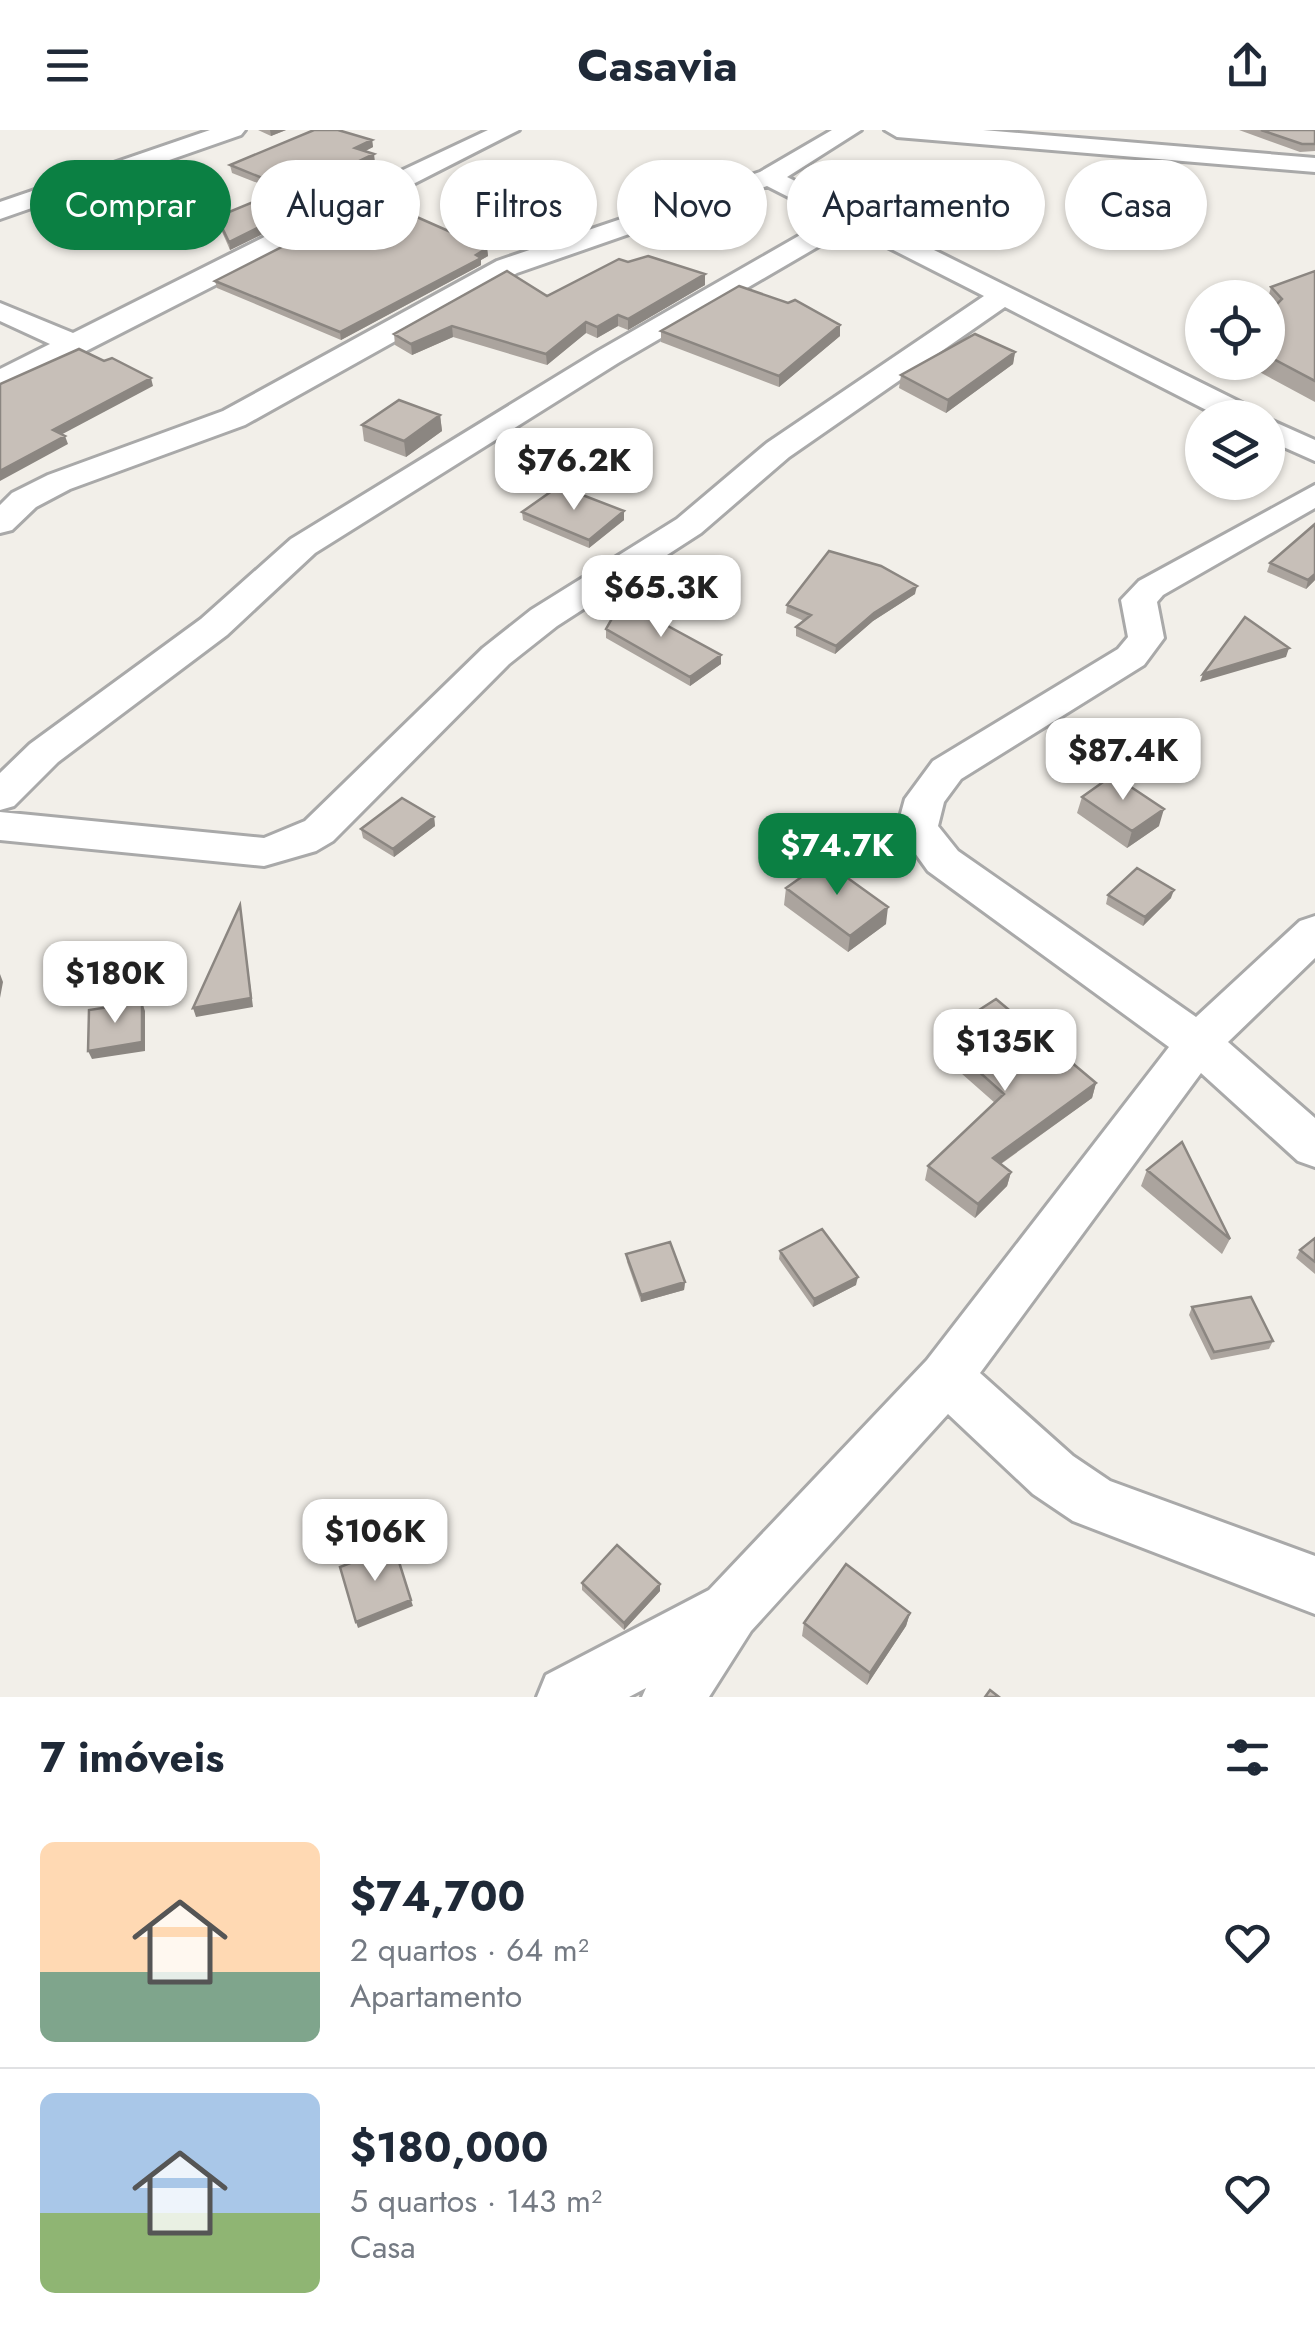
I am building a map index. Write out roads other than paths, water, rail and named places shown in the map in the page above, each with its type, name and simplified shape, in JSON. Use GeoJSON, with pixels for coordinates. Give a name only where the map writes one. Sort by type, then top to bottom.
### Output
{"type":"FeatureCollection","features":[{"type":"Feature","properties":{"kind":"street"},"geometry":{"type":"LineString","coordinates":[[0,211],[232,130]]}},
{"type":"Feature","properties":{"kind":"street"},"geometry":{"type":"LineString","coordinates":[[0,381],[327,214],[507,130]]}},
{"type":"Feature","properties":{"kind":"street"},"geometry":{"type":"LineString","coordinates":[[0,522],[24,500],[59,482],[234,418],[506,267],[769,176],[849,130]]}},
{"type":"Feature","properties":{"kind":"street"},"geometry":{"type":"LineString","coordinates":[[898,130],[1315,165]]}},
{"type":"Feature","properties":{"kind":"street"},"geometry":{"type":"LineString","coordinates":[[769,176],[787,185]]}},
{"type":"Feature","properties":{"kind":"street"},"geometry":{"type":"LineString","coordinates":[[0,796],[44,753],[214,627],[303,546],[608,357],[794,250]]}},
{"type":"Feature","properties":{"kind":"street"},"geometry":{"type":"LineString","coordinates":[[914,250],[1211,400]]}},
{"type":"Feature","properties":{"kind":"street"},"geometry":{"type":"LineString","coordinates":[[0,826],[264,852],[302,842],[318,831],[496,656],[544,618],[689,526],[778,450],[1004,295]]}},
{"type":"Feature","properties":{"kind":"street"},"geometry":{"type":"LineString","coordinates":[[0,311],[76,345]]}},
{"type":"Feature","properties":{"kind":"street"},"geometry":{"type":"LineString","coordinates":[[1285,437],[1315,452]]}},
{"type":"Feature","properties":{"kind":"street"},"geometry":{"type":"LineString","coordinates":[[1315,495],[1150,588],[1139,600],[1146,638],[1131,657],[947,770],[924,799],[917,828],[942,862],[1198,1043],[1315,1148]]}},
{"type":"Feature","properties":{"kind":"street"},"geometry":{"type":"LineString","coordinates":[[672,1697],[730,1610],[946,1377],[1198,1043],[1315,932]]}},
{"type":"Feature","properties":{"kind":"street"},"geometry":{"type":"LineString","coordinates":[[946,1377],[1053,1475],[1093,1502],[1315,1585]]}},
{"type":"Feature","properties":{"kind":"street"},"geometry":{"type":"LineString","coordinates":[[568,1697],[730,1610]]}}]}
